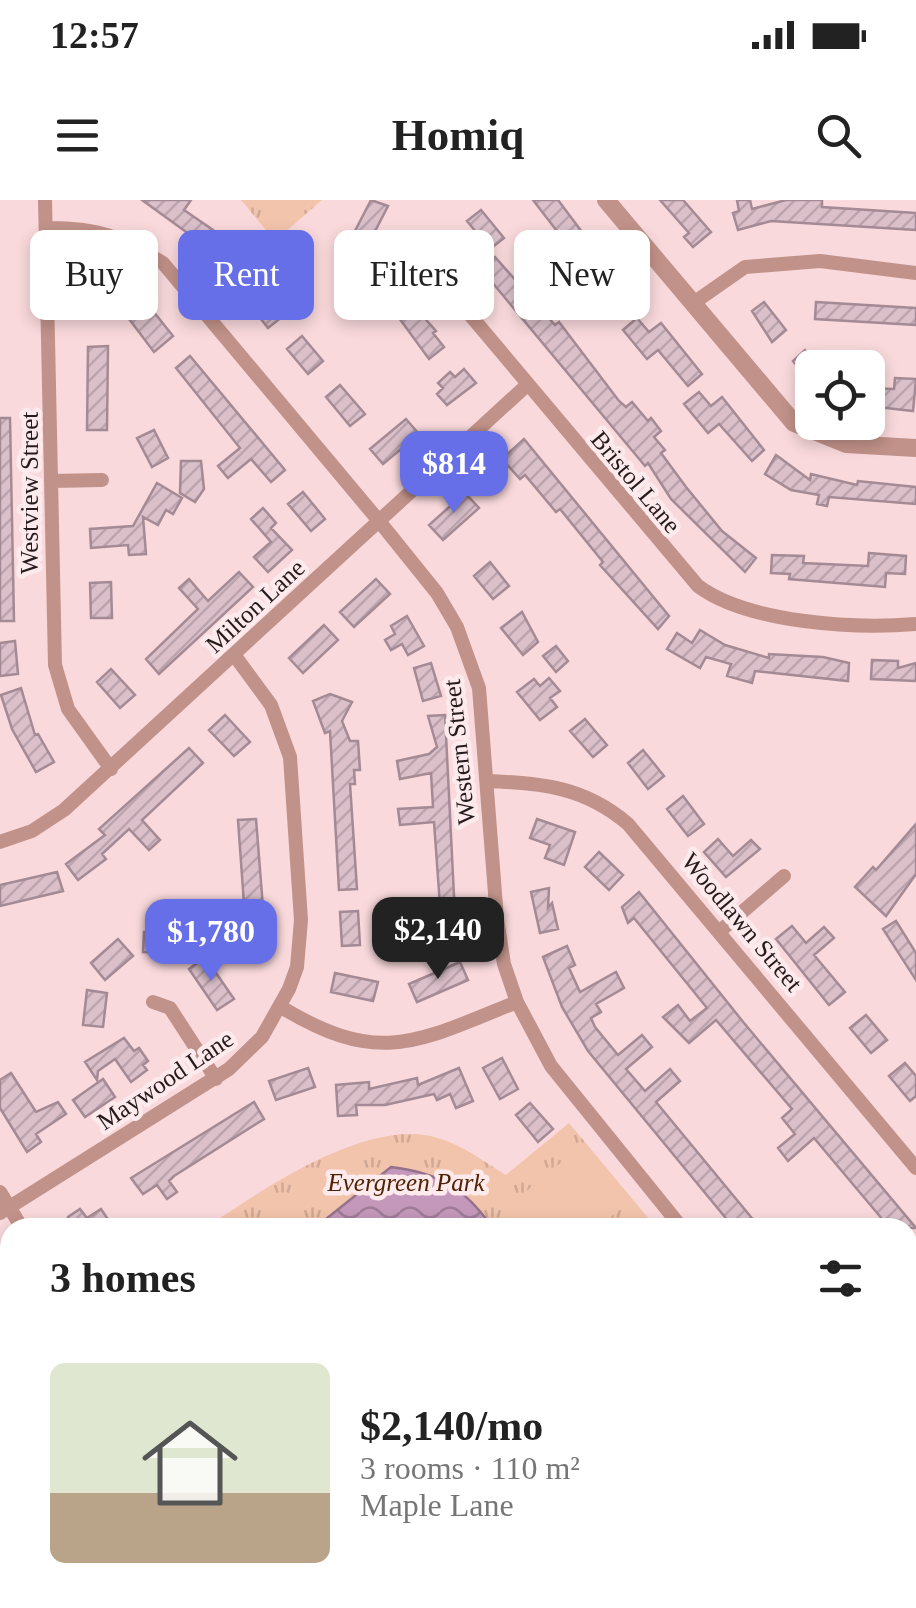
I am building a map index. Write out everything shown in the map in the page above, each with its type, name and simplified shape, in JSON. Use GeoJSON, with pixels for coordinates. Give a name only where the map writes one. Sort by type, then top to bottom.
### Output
{"type":"FeatureCollection","features":[{"type":"Feature","properties":{"kind":"street","name":"Westview Street"},"geometry":{"type":"LineString","coordinates":[[45,200],[49,228],[55,665],[68,709],[111,769]]}},
{"type":"Feature","properties":{"kind":"street"},"geometry":{"type":"LineString","coordinates":[[606,200],[794,422],[846,444],[916,448]]}},
{"type":"Feature","properties":{"kind":"street","name":"Western Street"},"geometry":{"type":"LineString","coordinates":[[49,228],[94,228],[116,235],[163,263],[437,593],[457,626],[479,688],[497,919],[504,964],[516,1002],[550,1066],[674,1218]]}},
{"type":"Feature","properties":{"kind":"street"},"geometry":{"type":"LineString","coordinates":[[692,304],[745,267],[820,261],[916,272]]}},
{"type":"Feature","properties":{"kind":"street","name":"Bristol Lane"},"geometry":{"type":"LineString","coordinates":[[474,320],[682,572],[710,595],[762,615],[916,624]]}},
{"type":"Feature","properties":{"kind":"street","name":"Milton Lane"},"geometry":{"type":"LineString","coordinates":[[0,842],[48,822],[111,769],[527,385]]}},
{"type":"Feature","properties":{"kind":"street"},"geometry":{"type":"LineString","coordinates":[[52,481],[102,480]]}},
{"type":"Feature","properties":{"kind":"street","name":"Maywood Lane"},"geometry":{"type":"LineString","coordinates":[[5,1210],[216,1078],[254,1046],[281,1007],[296,967],[301,933],[291,768],[286,740],[271,704],[234,656]]}},
{"type":"Feature","properties":{"kind":"street","name":"Woodlawn Street"},"geometry":{"type":"LineString","coordinates":[[487,781],[558,785],[605,806],[639,835],[916,1168]]}},
{"type":"Feature","properties":{"kind":"street"},"geometry":{"type":"LineString","coordinates":[[720,931],[784,876]]}},
{"type":"Feature","properties":{"kind":"street"},"geometry":{"type":"LineString","coordinates":[[153,1002],[170,1008],[216,1078]]}},
{"type":"Feature","properties":{"kind":"street"},"geometry":{"type":"LineString","coordinates":[[281,1007],[335,1036],[387,1045],[424,1038],[516,1002]]}},
{"type":"Feature","properties":{"kind":"street"},"geometry":{"type":"LineString","coordinates":[[0,1192],[5,1210]]}},
{"type":"Feature","properties":{"kind":"green space"},"geometry":{"type":"Polygon","coordinates":[[[241,200],[322,200],[288,230],[266,230],[241,200]]]}},
{"type":"Feature","properties":{"kind":"green space","name":"Evergreen Park"},"geometry":{"type":"Polygon","coordinates":[[[569,1123],[648,1218],[220,1218],[316,1161],[380,1138],[410,1134],[438,1138],[465,1149],[506,1175],[569,1123]]]}},
{"type":"Feature","properties":{"kind":"green space"},"geometry":{"type":"Polygon","coordinates":[[[576,1150],[623,1207],[609,1218],[546,1218],[524,1193],[576,1150]]]}},
{"type":"Feature","properties":{"kind":"water"},"geometry":{"type":"Polygon","coordinates":[[[391,1167],[423,1173],[449,1184],[484,1218],[327,1218],[391,1167]]]}},
{"type":"Feature","properties":{"kind":"building"},"geometry":{"type":"Polygon","coordinates":[[[142,200],[191,200],[184,210],[213,230],[183,230],[142,200]]]}},
{"type":"Feature","properties":{"kind":"building"},"geometry":{"type":"Polygon","coordinates":[[[371,200],[388,206],[376,230],[356,230],[371,200]]]}},
{"type":"Feature","properties":{"kind":"building"},"geometry":{"type":"Polygon","coordinates":[[[533,200],[558,200],[580,230],[556,230],[533,200]]]}},
{"type":"Feature","properties":{"kind":"building"},"geometry":{"type":"Polygon","coordinates":[[[660,200],[683,200],[711,232],[693,247],[684,237],[689,233],[660,200]]]}},
{"type":"Feature","properties":{"kind":"building"},"geometry":{"type":"Polygon","coordinates":[[[737,200],[750,200],[752,209],[786,200],[822,200],[822,207],[916,213],[916,230],[771,221],[738,230],[733,213],[739,211],[737,200]]]}},
{"type":"Feature","properties":{"kind":"building"},"geometry":{"type":"Polygon","coordinates":[[[481,210],[504,238],[494,246],[494,230],[474,230],[467,221],[481,210]]]}},
{"type":"Feature","properties":{"kind":"building"},"geometry":{"type":"Polygon","coordinates":[[[494,258],[514,279],[514,309],[494,285],[494,258]]]}},
{"type":"Feature","properties":{"kind":"building"},"geometry":{"type":"Polygon","coordinates":[[[764,302],[786,330],[772,342],[752,311],[764,302]]]}},
{"type":"Feature","properties":{"kind":"building"},"geometry":{"type":"Polygon","coordinates":[[[816,302],[916,308],[916,325],[815,319],[816,302]]]}},
{"type":"Feature","properties":{"kind":"building"},"geometry":{"type":"Polygon","coordinates":[[[158,317],[173,336],[154,352],[130,320],[158,317]]]}},
{"type":"Feature","properties":{"kind":"building"},"geometry":{"type":"Polygon","coordinates":[[[262,320],[278,320],[268,328],[262,320]]]}},
{"type":"Feature","properties":{"kind":"building"},"geometry":{"type":"Polygon","coordinates":[[[401,320],[426,320],[436,331],[433,333],[444,347],[429,359],[401,320]]]}},
{"type":"Feature","properties":{"kind":"building"},"geometry":{"type":"Polygon","coordinates":[[[523,320],[551,320],[555,325],[559,322],[619,401],[626,407],[632,402],[648,421],[651,418],[661,431],[654,437],[665,450],[661,453],[686,487],[722,531],[756,558],[745,572],[671,499],[648,463],[645,466],[523,320]]]}},
{"type":"Feature","properties":{"kind":"building"},"geometry":{"type":"Polygon","coordinates":[[[635,320],[649,332],[661,323],[702,374],[688,386],[658,350],[647,359],[623,330],[635,320]]]}},
{"type":"Feature","properties":{"kind":"building"},"geometry":{"type":"Polygon","coordinates":[[[302,336],[323,361],[308,374],[287,349],[302,336]]]}},
{"type":"Feature","properties":{"kind":"building"},"geometry":{"type":"Polygon","coordinates":[[[108,346],[107,430],[87,430],[88,347],[108,346]]]}},
{"type":"Feature","properties":{"kind":"building"},"geometry":{"type":"Polygon","coordinates":[[[190,356],[285,470],[271,482],[251,459],[228,478],[218,466],[240,448],[176,368],[190,356]]]}},
{"type":"Feature","properties":{"kind":"building"},"geometry":{"type":"Polygon","coordinates":[[[464,369],[476,383],[447,405],[437,394],[443,388],[438,383],[450,372],[455,377],[464,369]]]}},
{"type":"Feature","properties":{"kind":"building"},"geometry":{"type":"Polygon","coordinates":[[[895,378],[916,379],[913,411],[885,408],[885,389],[894,389],[895,378]]]}},
{"type":"Feature","properties":{"kind":"building"},"geometry":{"type":"Polygon","coordinates":[[[340,385],[365,414],[350,426],[326,397],[340,385]]]}},
{"type":"Feature","properties":{"kind":"building"},"geometry":{"type":"Polygon","coordinates":[[[699,392],[711,406],[722,397],[764,450],[752,461],[719,424],[708,433],[684,404],[699,392]]]}},
{"type":"Feature","properties":{"kind":"building"},"geometry":{"type":"Polygon","coordinates":[[[0,418],[10,418],[14,621],[0,621],[0,418]]]}},
{"type":"Feature","properties":{"kind":"building"},"geometry":{"type":"Polygon","coordinates":[[[406,419],[419,434],[383,464],[370,449],[406,419]]]}},
{"type":"Feature","properties":{"kind":"building"},"geometry":{"type":"Polygon","coordinates":[[[154,430],[168,458],[152,467],[137,438],[154,430]]]}},
{"type":"Feature","properties":{"kind":"building"},"geometry":{"type":"Polygon","coordinates":[[[524,439],[669,616],[658,629],[600,565],[603,562],[560,509],[556,512],[525,475],[520,479],[502,459],[524,439]]]}},
{"type":"Feature","properties":{"kind":"building"},"geometry":{"type":"Polygon","coordinates":[[[776,455],[810,480],[811,474],[857,485],[858,481],[916,487],[916,504],[829,497],[827,506],[817,504],[819,495],[791,490],[765,474],[776,455]]]}},
{"type":"Feature","properties":{"kind":"building"},"geometry":{"type":"Polygon","coordinates":[[[181,461],[201,461],[204,489],[195,502],[180,493],[181,461]]]}},
{"type":"Feature","properties":{"kind":"building"},"geometry":{"type":"Polygon","coordinates":[[[157,483],[182,498],[173,514],[166,510],[158,525],[143,517],[146,554],[129,555],[128,545],[91,548],[90,529],[133,526],[157,483]]]}},
{"type":"Feature","properties":{"kind":"building"},"geometry":{"type":"Polygon","coordinates":[[[303,492],[325,519],[311,531],[288,504],[303,492]]]}},
{"type":"Feature","properties":{"kind":"building"},"geometry":{"type":"Polygon","coordinates":[[[465,493],[479,508],[443,540],[429,525],[465,493]]]}},
{"type":"Feature","properties":{"kind":"building"},"geometry":{"type":"Polygon","coordinates":[[[263,508],[276,523],[271,528],[292,550],[268,572],[254,557],[271,542],[251,519],[263,508]]]}},
{"type":"Feature","properties":{"kind":"building"},"geometry":{"type":"Polygon","coordinates":[[[869,553],[906,556],[905,574],[886,573],[885,587],[789,579],[790,574],[771,573],[772,555],[804,556],[803,563],[868,566],[869,553]]]}},
{"type":"Feature","properties":{"kind":"building"},"geometry":{"type":"Polygon","coordinates":[[[490,562],[509,586],[493,599],[474,576],[490,562]]]}},
{"type":"Feature","properties":{"kind":"building"},"geometry":{"type":"Polygon","coordinates":[[[239,572],[253,587],[159,674],[146,659],[198,609],[179,588],[189,579],[208,601],[239,572]]]}},
{"type":"Feature","properties":{"kind":"building"},"geometry":{"type":"Polygon","coordinates":[[[376,579],[390,594],[354,627],[340,612],[376,579]]]}},
{"type":"Feature","properties":{"kind":"building"},"geometry":{"type":"Polygon","coordinates":[[[111,582],[112,618],[91,618],[90,583],[111,582]]]}},
{"type":"Feature","properties":{"kind":"building"},"geometry":{"type":"Polygon","coordinates":[[[522,612],[538,642],[523,655],[501,628],[522,612]]]}},
{"type":"Feature","properties":{"kind":"building"},"geometry":{"type":"Polygon","coordinates":[[[407,616],[424,646],[408,655],[402,644],[391,650],[385,640],[395,634],[391,626],[407,616]]]}},
{"type":"Feature","properties":{"kind":"building"},"geometry":{"type":"Polygon","coordinates":[[[324,625],[338,640],[303,673],[289,658],[324,625]]]}},
{"type":"Feature","properties":{"kind":"building"},"geometry":{"type":"Polygon","coordinates":[[[700,630],[725,645],[769,658],[769,654],[823,657],[849,663],[848,681],[755,671],[752,683],[727,676],[731,664],[706,657],[700,668],[667,649],[677,633],[692,643],[700,630]]]}},
{"type":"Feature","properties":{"kind":"building"},"geometry":{"type":"Polygon","coordinates":[[[15,641],[18,674],[0,676],[0,643],[15,641]]]}},
{"type":"Feature","properties":{"kind":"building"},"geometry":{"type":"Polygon","coordinates":[[[556,646],[568,661],[556,672],[543,656],[556,646]]]}},
{"type":"Feature","properties":{"kind":"building"},"geometry":{"type":"Polygon","coordinates":[[[872,660],[898,661],[898,668],[916,663],[916,681],[871,679],[872,660]]]}},
{"type":"Feature","properties":{"kind":"building"},"geometry":{"type":"Polygon","coordinates":[[[431,663],[441,696],[423,701],[414,668],[431,663]]]}},
{"type":"Feature","properties":{"kind":"building"},"geometry":{"type":"Polygon","coordinates":[[[111,669],[135,695],[120,708],[97,682],[111,669]]]}},
{"type":"Feature","properties":{"kind":"building"},"geometry":{"type":"Polygon","coordinates":[[[549,678],[560,691],[550,698],[557,707],[540,720],[517,692],[534,679],[540,686],[549,678]]]}},
{"type":"Feature","properties":{"kind":"building"},"geometry":{"type":"Polygon","coordinates":[[[21,688],[35,735],[38,734],[54,762],[36,772],[12,729],[1,695],[21,688]]]}},
{"type":"Feature","properties":{"kind":"building"},"geometry":{"type":"Polygon","coordinates":[[[330,694],[352,702],[342,721],[350,741],[358,741],[360,770],[354,770],[355,784],[350,784],[357,889],[339,890],[330,731],[325,733],[313,701],[330,694]]]}},
{"type":"Feature","properties":{"kind":"building"},"geometry":{"type":"Polygon","coordinates":[[[225,715],[250,742],[234,756],[209,730],[225,715]]]}},
{"type":"Feature","properties":{"kind":"building"},"geometry":{"type":"Polygon","coordinates":[[[445,715],[454,896],[461,944],[443,947],[434,822],[400,825],[398,809],[433,807],[431,773],[400,779],[397,761],[429,754],[437,747],[428,716],[445,715]]]}},
{"type":"Feature","properties":{"kind":"building"},"geometry":{"type":"Polygon","coordinates":[[[585,719],[607,745],[593,757],[570,731],[585,719]]]}},
{"type":"Feature","properties":{"kind":"building"},"geometry":{"type":"Polygon","coordinates":[[[189,748],[203,763],[142,820],[160,840],[149,850],[129,829],[102,854],[106,859],[78,880],[66,864],[105,835],[99,829],[189,748]]]}},
{"type":"Feature","properties":{"kind":"building"},"geometry":{"type":"Polygon","coordinates":[[[643,750],[664,776],[648,789],[628,763],[643,750]]]}},
{"type":"Feature","properties":{"kind":"building"},"geometry":{"type":"Polygon","coordinates":[[[683,796],[704,824],[688,836],[667,809],[683,796]]]}},
{"type":"Feature","properties":{"kind":"building"},"geometry":{"type":"Polygon","coordinates":[[[256,819],[264,920],[260,953],[239,951],[244,904],[238,820],[256,819]]]}},
{"type":"Feature","properties":{"kind":"building"},"geometry":{"type":"Polygon","coordinates":[[[537,819],[575,832],[564,865],[545,858],[550,845],[530,838],[537,819]]]}},
{"type":"Feature","properties":{"kind":"building"},"geometry":{"type":"Polygon","coordinates":[[[916,824],[916,874],[886,916],[855,887],[873,867],[876,870],[916,824]]]}},
{"type":"Feature","properties":{"kind":"building"},"geometry":{"type":"Polygon","coordinates":[[[718,839],[733,856],[751,840],[760,849],[726,877],[704,852],[718,839]]]}},
{"type":"Feature","properties":{"kind":"building"},"geometry":{"type":"Polygon","coordinates":[[[599,852],[623,875],[609,890],[585,867],[599,852]]]}},
{"type":"Feature","properties":{"kind":"building"},"geometry":{"type":"Polygon","coordinates":[[[57,872],[63,891],[0,906],[0,885],[57,872]]]}},
{"type":"Feature","properties":{"kind":"building"},"geometry":{"type":"Polygon","coordinates":[[[549,888],[548,908],[552,903],[558,929],[540,933],[531,892],[549,888]]]}},
{"type":"Feature","properties":{"kind":"building"},"geometry":{"type":"Polygon","coordinates":[[[639,892],[908,1218],[881,1218],[814,1138],[788,1161],[778,1148],[795,1134],[782,1118],[792,1109],[716,1020],[689,1043],[663,1017],[678,1005],[690,1021],[707,1008],[634,918],[628,923],[622,907],[639,892]]]}},
{"type":"Feature","properties":{"kind":"building"},"geometry":{"type":"Polygon","coordinates":[[[358,911],[360,945],[342,946],[340,912],[358,911]]]}},
{"type":"Feature","properties":{"kind":"building"},"geometry":{"type":"Polygon","coordinates":[[[896,921],[916,953],[916,980],[883,929],[896,921]]]}},
{"type":"Feature","properties":{"kind":"building"},"geometry":{"type":"Polygon","coordinates":[[[792,926],[806,943],[824,927],[834,938],[814,955],[845,992],[829,1005],[776,939],[792,926]]]}},
{"type":"Feature","properties":{"kind":"building"},"geometry":{"type":"Polygon","coordinates":[[[144,932],[179,934],[178,954],[143,952],[144,932]]]}},
{"type":"Feature","properties":{"kind":"building"},"geometry":{"type":"Polygon","coordinates":[[[118,939],[133,956],[105,980],[91,963],[118,939]]]}},
{"type":"Feature","properties":{"kind":"building"},"geometry":{"type":"Polygon","coordinates":[[[567,946],[575,965],[569,968],[580,992],[616,972],[624,988],[596,1004],[601,1012],[591,1018],[595,1027],[618,1055],[642,1035],[652,1047],[626,1069],[645,1091],[670,1069],[680,1081],[656,1102],[752,1218],[726,1218],[588,1051],[562,1007],[543,957],[567,946]]]}},
{"type":"Feature","properties":{"kind":"building"},"geometry":{"type":"Polygon","coordinates":[[[205,957],[234,999],[217,1010],[189,969],[205,957]]]}},
{"type":"Feature","properties":{"kind":"building"},"geometry":{"type":"Polygon","coordinates":[[[460,962],[468,980],[417,1002],[409,984],[460,962]]]}},
{"type":"Feature","properties":{"kind":"building"},"geometry":{"type":"Polygon","coordinates":[[[335,973],[378,982],[373,1001],[331,992],[335,973]]]}},
{"type":"Feature","properties":{"kind":"building"},"geometry":{"type":"Polygon","coordinates":[[[87,990],[107,993],[103,1027],[83,1025],[87,990]]]}},
{"type":"Feature","properties":{"kind":"building"},"geometry":{"type":"Polygon","coordinates":[[[866,1015],[887,1040],[871,1053],[850,1028],[866,1015]]]}},
{"type":"Feature","properties":{"kind":"building"},"geometry":{"type":"Polygon","coordinates":[[[124,1038],[134,1051],[139,1048],[148,1061],[143,1065],[147,1070],[131,1082],[115,1059],[98,1071],[97,1080],[85,1062],[124,1038]]]}},
{"type":"Feature","properties":{"kind":"building"},"geometry":{"type":"Polygon","coordinates":[[[502,1058],[518,1089],[500,1099],[483,1068],[502,1058]]]}},
{"type":"Feature","properties":{"kind":"building"},"geometry":{"type":"Polygon","coordinates":[[[905,1063],[916,1076],[916,1096],[910,1101],[889,1076],[905,1063]]]}},
{"type":"Feature","properties":{"kind":"building"},"geometry":{"type":"Polygon","coordinates":[[[308,1068],[315,1087],[276,1100],[269,1081],[308,1068]]]}},
{"type":"Feature","properties":{"kind":"building"},"geometry":{"type":"Polygon","coordinates":[[[459,1068],[473,1101],[456,1108],[450,1094],[437,1100],[434,1094],[385,1105],[356,1105],[357,1115],[338,1116],[336,1085],[369,1082],[369,1089],[417,1078],[418,1085],[459,1068]]]}},
{"type":"Feature","properties":{"kind":"building"},"geometry":{"type":"Polygon","coordinates":[[[11,1073],[36,1112],[58,1102],[66,1114],[36,1134],[41,1142],[27,1152],[0,1108],[0,1080],[11,1073]]]}},
{"type":"Feature","properties":{"kind":"building"},"geometry":{"type":"Polygon","coordinates":[[[103,1079],[115,1097],[85,1117],[73,1100],[103,1079]]]}},
{"type":"Feature","properties":{"kind":"building"},"geometry":{"type":"Polygon","coordinates":[[[254,1102],[264,1119],[174,1176],[169,1181],[177,1192],[167,1199],[157,1185],[143,1194],[131,1178],[254,1102]]]}},
{"type":"Feature","properties":{"kind":"building"},"geometry":{"type":"Polygon","coordinates":[[[530,1103],[553,1129],[538,1142],[516,1115],[530,1103]]]}},
{"type":"Feature","properties":{"kind":"building"},"geometry":{"type":"Polygon","coordinates":[[[80,1209],[87,1218],[68,1218],[80,1209]]]}},
{"type":"Feature","properties":{"kind":"building"},"geometry":{"type":"Polygon","coordinates":[[[101,1209],[107,1218],[87,1218],[101,1209]]]}}]}
